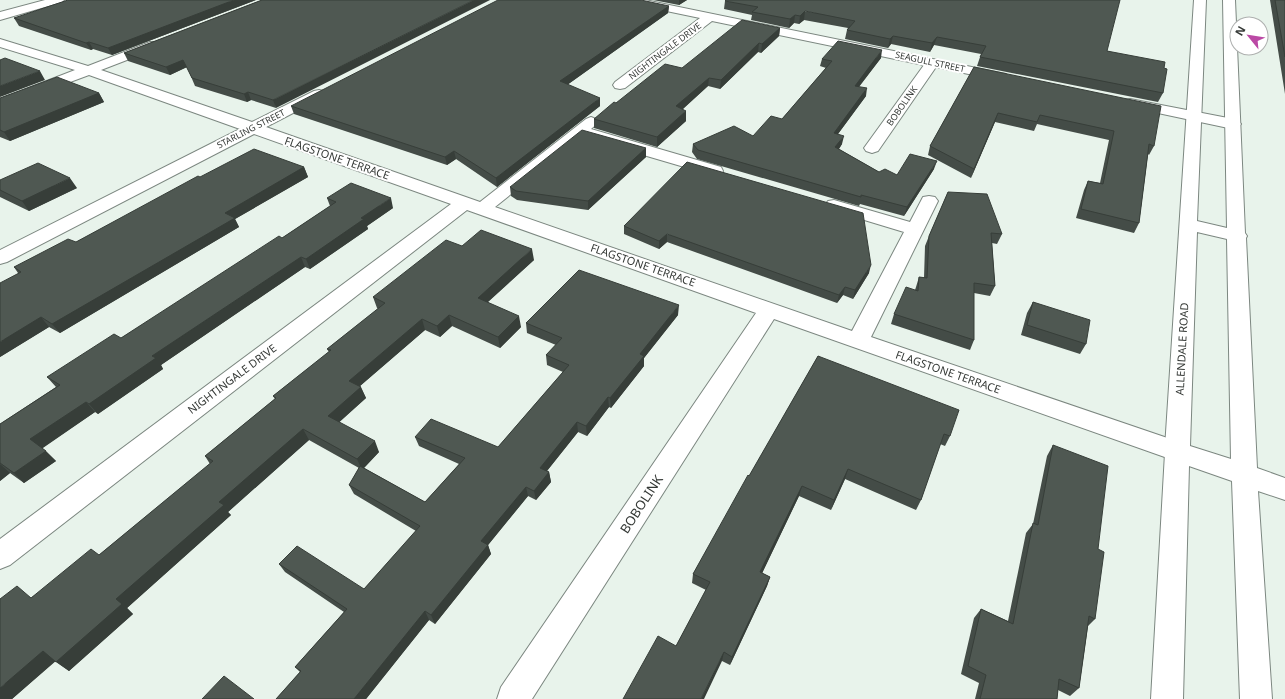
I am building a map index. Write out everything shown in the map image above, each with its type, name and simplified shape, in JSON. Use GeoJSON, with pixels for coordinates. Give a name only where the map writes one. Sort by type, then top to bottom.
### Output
{"type":"FeatureCollection","features":[{"type":"Feature","properties":{"kind":"street"},"geometry":{"type":"LineString","coordinates":[[0,16],[58,0]]}},
{"type":"Feature","properties":{"kind":"street","name":"SEAGULL STREET"},"geometry":{"type":"LineString","coordinates":[[628,0],[1017,80]]}},
{"type":"Feature","properties":{"kind":"street","name":"ALLENDALE ROAD"},"geometry":{"type":"LineString","coordinates":[[1200,0],[1215,39],[1233,124],[1238,236],[1244,475],[1256,699]]}},
{"type":"Feature","properties":{"kind":"street","name":"ALLENDALE ROAD"},"geometry":{"type":"LineString","coordinates":[[1167,699],[1176,451],[1193,116],[1215,39],[1229,0]]}},
{"type":"Feature","properties":{"kind":"street","name":"NIGHTINGALE DRIVE"},"geometry":{"type":"LineString","coordinates":[[620,85],[710,17]]}},
{"type":"Feature","properties":{"kind":"street"},"geometry":{"type":"LineString","coordinates":[[0,104],[168,39]]}},
{"type":"Feature","properties":{"kind":"street","name":"FLAGSTONE TERRACE"},"geometry":{"type":"LineString","coordinates":[[0,43],[88,70],[251,129],[1285,489]]}},
{"type":"Feature","properties":{"kind":"street","name":"BOBOLINK"},"geometry":{"type":"LineString","coordinates":[[872,148],[932,63]]}},
{"type":"Feature","properties":{"kind":"street","name":"STARLING STREET"},"geometry":{"type":"LineString","coordinates":[[0,258],[335,86]]}},
{"type":"Feature","properties":{"kind":"street"},"geometry":{"type":"LineString","coordinates":[[1117,100],[1233,124]]}},
{"type":"Feature","properties":{"kind":"street","name":"NIGHTINGALE DRIVE"},"geometry":{"type":"LineString","coordinates":[[0,556],[472,206],[580,131],[604,112]]}},
{"type":"Feature","properties":{"kind":"street"},"geometry":{"type":"LineString","coordinates":[[580,131],[732,176]]}},
{"type":"Feature","properties":{"kind":"street"},"geometry":{"type":"LineString","coordinates":[[816,200],[915,229]]}},
{"type":"Feature","properties":{"kind":"street"},"geometry":{"type":"LineString","coordinates":[[858,341],[929,200]]}},
{"type":"Feature","properties":{"kind":"street"},"geometry":{"type":"LineString","coordinates":[[1188,224],[1238,236]]}},
{"type":"Feature","properties":{"kind":"street","name":"BOBOLINK"},"geometry":{"type":"LineString","coordinates":[[513,699],[769,310]]}},
{"type":"Feature","properties":{"kind":"building"},"geometry":{"type":"Polygon","coordinates":[[[68,0],[234,0],[108,48],[89,42],[86,43],[14,18],[68,0]]]}},
{"type":"Feature","properties":{"kind":"building"},"geometry":{"type":"Polygon","coordinates":[[[262,0],[474,0],[273,100],[248,92],[244,94],[192,78],[183,60],[166,67],[124,53],[262,0]]]}},
{"type":"Feature","properties":{"kind":"building"},"geometry":{"type":"Polygon","coordinates":[[[498,0],[641,0],[669,6],[560,81],[600,98],[496,178],[454,151],[445,157],[291,106],[498,0]]]}},
{"type":"Feature","properties":{"kind":"building"},"geometry":{"type":"Polygon","coordinates":[[[1120,0],[1107,51],[1165,62],[1164,68],[1167,69],[1163,93],[980,57],[986,46],[937,37],[932,43],[893,36],[890,39],[847,30],[855,21],[805,11],[800,16],[795,15],[790,19],[752,12],[758,7],[725,1],[1120,0]]]}},
{"type":"Feature","properties":{"kind":"building"},"geometry":{"type":"Polygon","coordinates":[[[1275,0],[1285,0],[1285,57],[1275,0]]]}},
{"type":"Feature","properties":{"kind":"building"},"geometry":{"type":"Polygon","coordinates":[[[742,20],[780,28],[762,44],[759,43],[721,80],[709,78],[676,106],[686,111],[657,137],[594,119],[665,64],[682,68],[742,20]]]}},
{"type":"Feature","properties":{"kind":"building"},"geometry":{"type":"Polygon","coordinates":[[[838,41],[882,50],[855,86],[867,88],[834,133],[844,136],[835,147],[879,172],[885,169],[897,175],[910,154],[937,161],[907,207],[861,195],[861,197],[698,150],[693,144],[734,126],[753,136],[771,116],[782,119],[832,61],[822,59],[838,41]]]}},
{"type":"Feature","properties":{"kind":"building"},"geometry":{"type":"Polygon","coordinates":[[[5,58],[40,71],[0,86],[0,60],[5,58]]]}},
{"type":"Feature","properties":{"kind":"building"},"geometry":{"type":"Polygon","coordinates":[[[974,67],[1161,106],[1154,146],[1149,144],[1139,223],[1081,209],[1088,181],[1103,184],[1114,131],[1040,115],[1037,122],[998,113],[974,169],[930,146],[974,67]]]}},
{"type":"Feature","properties":{"kind":"building"},"geometry":{"type":"Polygon","coordinates":[[[57,77],[99,93],[4,132],[0,130],[0,98],[57,77]]]}},
{"type":"Feature","properties":{"kind":"building"},"geometry":{"type":"Polygon","coordinates":[[[582,130],[646,148],[588,201],[516,191],[510,187],[582,130]]]}},
{"type":"Feature","properties":{"kind":"building"},"geometry":{"type":"Polygon","coordinates":[[[254,149],[304,167],[225,213],[235,218],[52,324],[41,317],[0,342],[0,283],[21,272],[14,267],[68,239],[76,242],[198,176],[200,177],[254,149]]]}},
{"type":"Feature","properties":{"kind":"building"},"geometry":{"type":"Polygon","coordinates":[[[687,162],[863,213],[871,265],[855,290],[845,287],[839,295],[667,234],[659,241],[624,226],[687,162]]]}},
{"type":"Feature","properties":{"kind":"building"},"geometry":{"type":"Polygon","coordinates":[[[38,163],[70,178],[22,201],[0,190],[0,180],[38,163]]]}},
{"type":"Feature","properties":{"kind":"building"},"geometry":{"type":"Polygon","coordinates":[[[351,183],[391,198],[361,218],[364,219],[306,259],[301,257],[152,356],[156,358],[89,404],[86,402],[30,439],[46,451],[14,473],[0,463],[0,424],[60,385],[47,377],[114,334],[121,338],[279,236],[282,238],[336,202],[327,198],[351,183]]]}},
{"type":"Feature","properties":{"kind":"building"},"geometry":{"type":"Polygon","coordinates":[[[948,192],[987,194],[1002,234],[991,233],[995,286],[974,283],[974,340],[894,314],[906,287],[918,291],[919,277],[927,278],[929,236],[948,192]]]}},
{"type":"Feature","properties":{"kind":"building"},"geometry":{"type":"Polygon","coordinates":[[[481,230],[532,249],[478,298],[519,316],[498,337],[449,315],[437,326],[422,319],[349,381],[361,387],[328,416],[375,441],[357,459],[303,429],[219,502],[224,505],[116,599],[122,604],[56,662],[43,651],[0,688],[0,599],[17,586],[31,598],[91,549],[99,555],[213,461],[205,456],[276,398],[273,396],[331,350],[327,349],[385,303],[373,297],[446,240],[462,246],[481,230]]]}},
{"type":"Feature","properties":{"kind":"building"},"geometry":{"type":"Polygon","coordinates":[[[579,270],[679,305],[640,354],[644,356],[610,398],[608,397],[586,426],[577,422],[540,468],[549,472],[534,491],[526,487],[481,541],[488,545],[431,615],[425,611],[354,699],[276,699],[301,671],[295,667],[347,609],[279,564],[297,546],[364,589],[420,526],[349,485],[360,466],[425,502],[465,458],[415,437],[431,419],[498,447],[569,365],[546,355],[562,338],[526,323],[579,270]]]}},
{"type":"Feature","properties":{"kind":"building"},"geometry":{"type":"Polygon","coordinates":[[[1033,302],[1090,320],[1086,344],[1027,325],[1033,302]]]}},
{"type":"Feature","properties":{"kind":"building"},"geometry":{"type":"Polygon","coordinates":[[[818,356],[959,410],[950,436],[944,434],[921,500],[848,469],[834,500],[802,486],[760,572],[770,577],[732,657],[724,652],[701,699],[623,699],[658,636],[676,646],[710,582],[693,574],[748,475],[749,476],[818,356]]]}},
{"type":"Feature","properties":{"kind":"building"},"geometry":{"type":"Polygon","coordinates":[[[1053,445],[1108,466],[1098,549],[1104,552],[1095,619],[1089,616],[1079,688],[1059,679],[1057,699],[980,699],[986,675],[968,666],[981,609],[1013,624],[1033,523],[1038,525],[1053,445]]]}},
{"type":"Feature","properties":{"kind":"building"},"geometry":{"type":"Polygon","coordinates":[[[224,676],[254,699],[202,699],[224,676]]]}}]}
